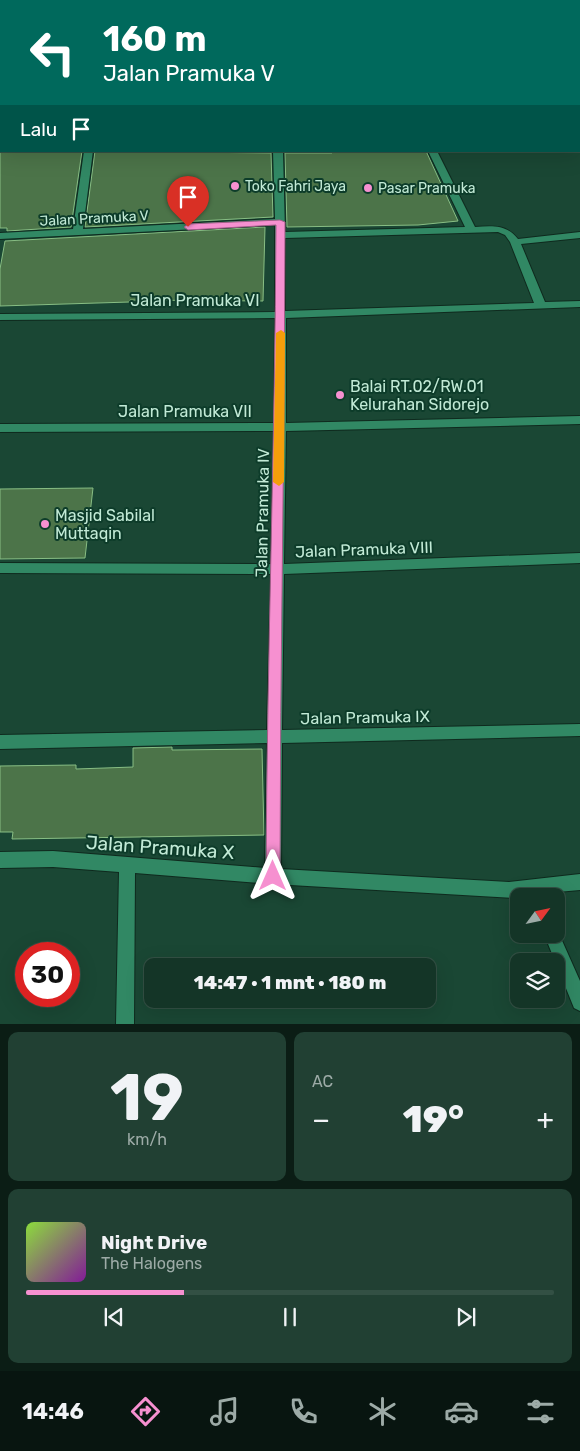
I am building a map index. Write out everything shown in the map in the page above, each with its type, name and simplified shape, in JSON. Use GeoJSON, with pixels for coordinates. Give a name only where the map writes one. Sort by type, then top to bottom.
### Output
{"type":"FeatureCollection","features":[{"type":"Feature","properties":{"kind":"street"},"geometry":{"type":"LineString","coordinates":[[78,232],[89,152]]}},
{"type":"Feature","properties":{"kind":"street","name":"Jalan Pramuka IV"},"geometry":{"type":"LineString","coordinates":[[273,876],[281,315],[278,152]]}},
{"type":"Feature","properties":{"kind":"street"},"geometry":{"type":"LineString","coordinates":[[432,152],[471,229]]}},
{"type":"Feature","properties":{"kind":"street","name":"Jalan Pramuka V"},"geometry":{"type":"LineString","coordinates":[[0,236],[78,232],[471,229],[503,230],[515,242]]}},
{"type":"Feature","properties":{"kind":"street"},"geometry":{"type":"LineString","coordinates":[[540,306],[515,242],[580,235]]}},
{"type":"Feature","properties":{"kind":"street","name":"Jalan Pramuka VI"},"geometry":{"type":"LineString","coordinates":[[0,317],[281,315],[576,304]]}},
{"type":"Feature","properties":{"kind":"street","name":"Jalan Pramuka VII"},"geometry":{"type":"LineString","coordinates":[[0,428],[280,427],[580,420]]}},
{"type":"Feature","properties":{"kind":"street","name":"Jalan Pramuka VIII"},"geometry":{"type":"LineString","coordinates":[[0,568],[277,569],[580,558]]}},
{"type":"Feature","properties":{"kind":"street","name":"Jalan Pramuka IX"},"geometry":{"type":"LineString","coordinates":[[0,742],[580,730]]}},
{"type":"Feature","properties":{"kind":"street","name":"Jalan Pramuka X"},"geometry":{"type":"LineString","coordinates":[[0,860],[52,860],[127,864],[273,876],[510,890]]}},
{"type":"Feature","properties":{"kind":"street"},"geometry":{"type":"LineString","coordinates":[[125,1024],[127,864]]}},
{"type":"Feature","properties":{"kind":"street"},"geometry":{"type":"LineString","coordinates":[[496,889],[580,882]]}},
{"type":"Feature","properties":{"kind":"street"},"geometry":{"type":"LineString","coordinates":[[556,943],[580,1002]]}},
{"type":"Feature","properties":{"kind":"building"},"geometry":{"type":"Polygon","coordinates":[[[0,152],[82,152],[71,227],[7,231],[7,228],[0,228],[0,152]]]}},
{"type":"Feature","properties":{"kind":"building"},"geometry":{"type":"Polygon","coordinates":[[[95,152],[271,153],[273,217],[85,227],[95,152]]]}},
{"type":"Feature","properties":{"kind":"building","name":"Pasar Pramuka"},"geometry":{"type":"Polygon","coordinates":[[[426,152],[458,221],[418,225],[287,227],[285,153],[426,152]]]}},
{"type":"Feature","properties":{"kind":"building"},"geometry":{"type":"Polygon","coordinates":[[[265,227],[263,301],[130,300],[130,302],[0,306],[0,269],[5,241],[265,227]]]}},
{"type":"Feature","properties":{"kind":"building","name":"Masjid Sabilal Muttaqin"},"geometry":{"type":"Polygon","coordinates":[[[93,488],[85,558],[0,559],[0,489],[93,488]]]}},
{"type":"Feature","properties":{"kind":"building"},"geometry":{"type":"Polygon","coordinates":[[[172,747],[172,750],[262,749],[264,835],[12,839],[13,832],[0,832],[0,766],[76,765],[76,769],[133,767],[133,748],[172,747]]]}},
{"type":"Feature","properties":{"kind":"slow traffic"},"geometry":{"type":"LineString","coordinates":[[279,482],[281,333]]}},
{"type":"Feature","properties":{"kind":"place","name":"Toko Fahri Jaya"},"geometry":{"type":"Point","coordinates":[235,186]}},
{"type":"Feature","properties":{"kind":"place","name":"Pasar Pramuka"},"geometry":{"type":"Point","coordinates":[368,188]}},
{"type":"Feature","properties":{"kind":"place","name":"Balai RT.02/RW.01 Kelurahan Sidorejo"},"geometry":{"type":"Point","coordinates":[340,395]}},
{"type":"Feature","properties":{"kind":"place","name":"Masjid Sabilal Muttaqin"},"geometry":{"type":"Point","coordinates":[45,524]}},
{"type":"Feature","properties":{"kind":"route"},"geometry":{"type":"LineString","coordinates":[[188,227],[280,222],[280,427],[273,876]]}}]}
